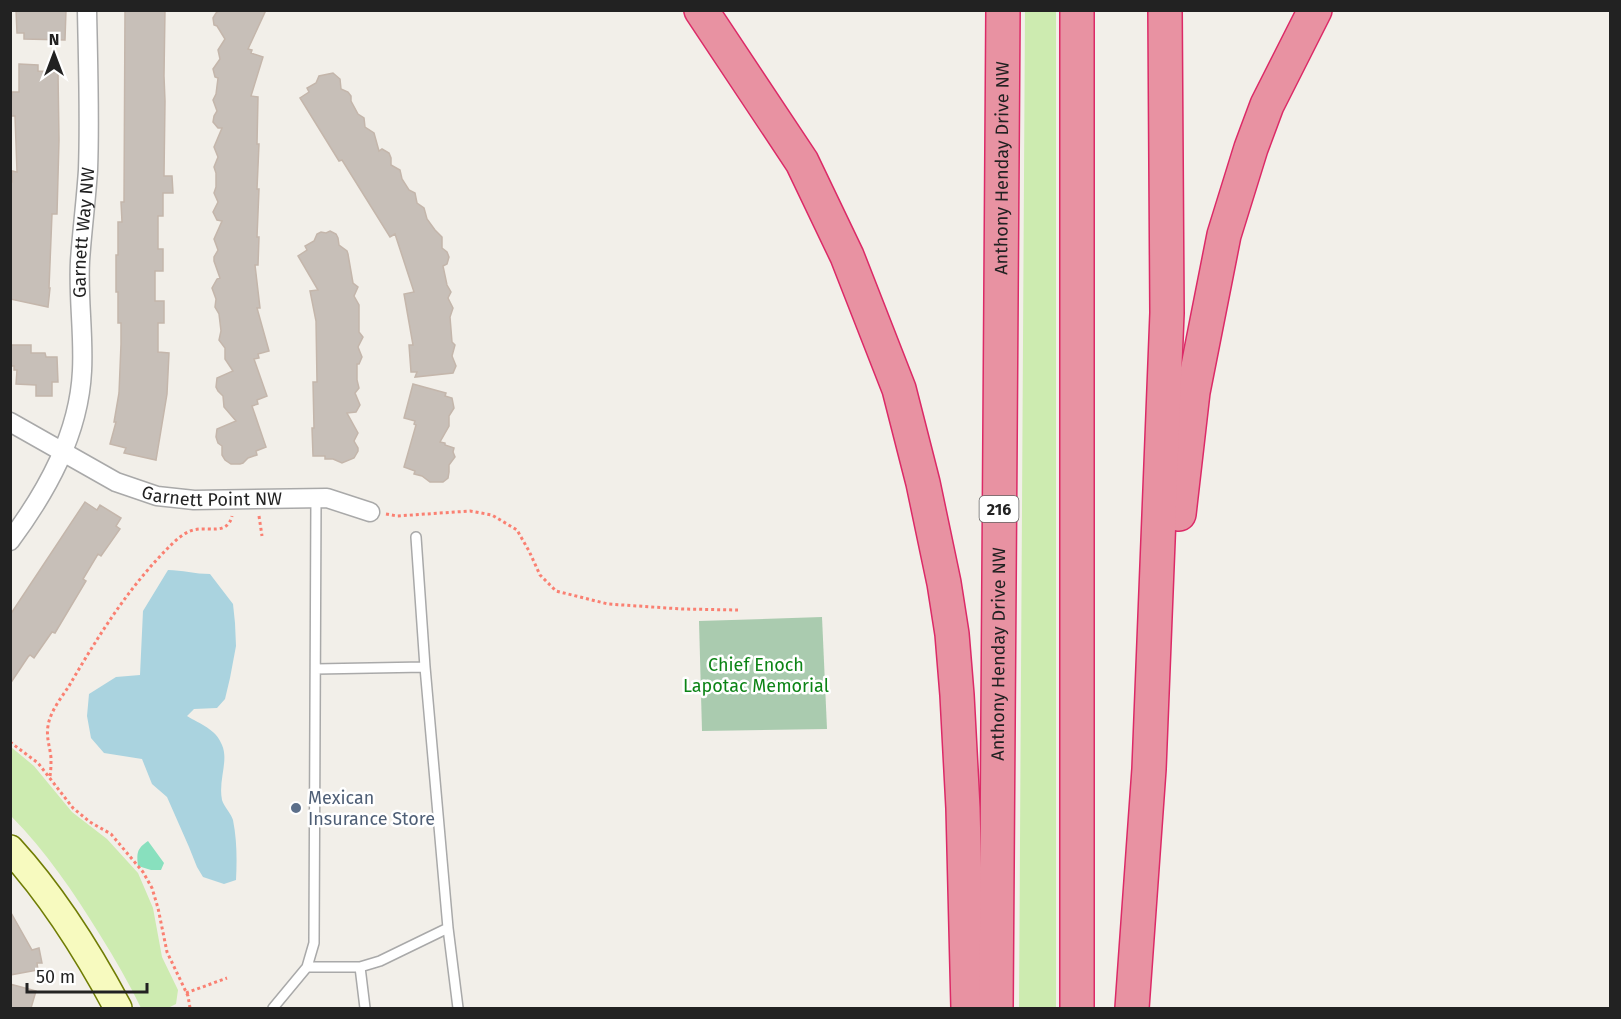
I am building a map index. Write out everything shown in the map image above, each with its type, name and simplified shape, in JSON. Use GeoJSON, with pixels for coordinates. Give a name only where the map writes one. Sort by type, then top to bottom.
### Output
{"type":"FeatureCollection","features":[{"type":"Feature","properties":{"kind":"highway"},"geometry":{"type":"LineString","coordinates":[[701,10],[801,162],[847,256],[900,389],[923,483],[952,634],[963,808],[968,1008]]}},
{"type":"Feature","properties":{"kind":"highway","name":"Anthony Henday Drive NW"},"geometry":{"type":"LineString","coordinates":[[996,1008],[1004,10]]}},
{"type":"Feature","properties":{"kind":"highway"},"geometry":{"type":"LineString","coordinates":[[1077,10],[1077,1008]]}},
{"type":"Feature","properties":{"kind":"highway"},"geometry":{"type":"LineString","coordinates":[[1132,1008],[1149,769],[1167,313],[1165,10]]}},
{"type":"Feature","properties":{"kind":"highway"},"geometry":{"type":"LineString","coordinates":[[1149,769],[1193,392],[1224,235],[1267,105],[1315,10]]}},
{"type":"Feature","properties":{"kind":"main road"},"geometry":{"type":"LineString","coordinates":[[10,849],[69,925],[90,957],[118,1008]]}},
{"type":"Feature","properties":{"kind":"street","name":"Garnett Way NW"},"geometry":{"type":"LineString","coordinates":[[10,541],[46,486],[62,452],[81,388],[80,282],[88,141],[87,10]]}},
{"type":"Feature","properties":{"kind":"street"},"geometry":{"type":"LineString","coordinates":[[10,423],[62,452]]}},
{"type":"Feature","properties":{"kind":"street","name":"Garnett Point NW"},"geometry":{"type":"LineString","coordinates":[[62,452],[116,482],[171,498],[233,500],[316,497],[336,500],[370,512]]}},
{"type":"Feature","properties":{"kind":"lane"},"geometry":{"type":"LineString","coordinates":[[273,1008],[307,967],[314,943],[316,497]]}},
{"type":"Feature","properties":{"kind":"lane"},"geometry":{"type":"LineString","coordinates":[[416,537],[448,928],[458,1008]]}},
{"type":"Feature","properties":{"kind":"lane"},"geometry":{"type":"LineString","coordinates":[[316,669],[425,668]]}},
{"type":"Feature","properties":{"kind":"lane"},"geometry":{"type":"LineString","coordinates":[[307,967],[360,967],[380,961],[448,928]]}},
{"type":"Feature","properties":{"kind":"lane"},"geometry":{"type":"LineString","coordinates":[[360,967],[365,1008]]}},
{"type":"Feature","properties":{"kind":"path"},"geometry":{"type":"LineString","coordinates":[[50,776],[48,726],[62,697],[99,639],[142,575],[169,546],[192,530],[226,528],[230,524],[233,500]]}},
{"type":"Feature","properties":{"kind":"path"},"geometry":{"type":"LineString","coordinates":[[370,512],[398,516],[470,511],[492,515],[517,530],[530,551],[540,575],[556,591],[608,604],[738,610]]}},
{"type":"Feature","properties":{"kind":"path"},"geometry":{"type":"LineString","coordinates":[[10,742],[38,763],[73,808],[90,822],[111,834],[143,872],[152,888],[167,952],[186,993],[190,1008]]}},
{"type":"Feature","properties":{"kind":"path"},"geometry":{"type":"LineString","coordinates":[[186,993],[227,978]]}},
{"type":"Feature","properties":{"kind":"green space"},"geometry":{"type":"Polygon","coordinates":[[[1025,11],[1056,11],[1056,1008],[1019,1008],[1025,11]]]}},
{"type":"Feature","properties":{"kind":"green space","name":"Chief Enoch Lapotac Memorial"},"geometry":{"type":"Polygon","coordinates":[[[822,617],[827,729],[702,731],[699,621],[822,617]]]}},
{"type":"Feature","properties":{"kind":"green space"},"geometry":{"type":"Polygon","coordinates":[[[11,747],[34,766],[72,812],[107,839],[138,873],[153,908],[162,957],[178,990],[176,1004],[168,1008],[141,1008],[127,980],[70,888],[36,843],[11,816],[11,747]]]}},
{"type":"Feature","properties":{"kind":"green space"},"geometry":{"type":"Polygon","coordinates":[[[148,841],[164,863],[161,870],[138,866],[138,852],[148,841]]]}},
{"type":"Feature","properties":{"kind":"water"},"geometry":{"type":"Polygon","coordinates":[[[168,570],[210,574],[233,604],[236,646],[225,699],[217,708],[194,709],[187,716],[212,731],[219,739],[224,751],[221,793],[224,805],[233,820],[237,858],[236,880],[224,884],[203,877],[167,797],[152,784],[142,759],[104,753],[91,738],[87,716],[89,694],[116,677],[140,675],[143,611],[168,570]]]}},
{"type":"Feature","properties":{"kind":"building"},"geometry":{"type":"Polygon","coordinates":[[[16,10],[66,10],[65,40],[24,39],[24,33],[17,33],[16,10]]]}},
{"type":"Feature","properties":{"kind":"building"},"geometry":{"type":"Polygon","coordinates":[[[125,10],[165,10],[164,176],[172,176],[173,193],[163,193],[163,216],[158,216],[158,249],[163,249],[163,271],[155,271],[155,301],[164,301],[164,323],[158,323],[158,352],[169,353],[167,394],[156,460],[124,453],[126,448],[110,444],[116,422],[114,422],[119,393],[121,344],[121,323],[118,323],[118,292],[116,292],[116,255],[118,255],[118,222],[122,222],[121,202],[124,202],[125,10]]]}},
{"type":"Feature","properties":{"kind":"building"},"geometry":{"type":"Polygon","coordinates":[[[220,10],[266,10],[248,49],[252,50],[251,53],[263,57],[251,96],[258,97],[257,237],[259,237],[258,265],[255,265],[260,308],[257,308],[269,351],[258,354],[259,358],[254,359],[267,396],[257,400],[258,404],[252,406],[266,447],[256,451],[257,455],[240,464],[231,464],[225,460],[222,455],[222,446],[216,437],[217,429],[236,421],[224,407],[223,396],[216,387],[217,378],[233,371],[225,359],[225,348],[219,340],[221,331],[219,314],[215,307],[216,299],[212,288],[220,278],[214,261],[218,250],[214,239],[222,221],[217,220],[213,212],[218,202],[214,193],[216,173],[214,167],[218,157],[214,147],[222,128],[218,128],[213,122],[217,111],[213,100],[218,78],[215,77],[213,69],[220,59],[218,50],[225,39],[214,25],[213,18],[220,10]]]}},
{"type":"Feature","properties":{"kind":"building"},"geometry":{"type":"Polygon","coordinates":[[[19,64],[38,65],[38,71],[58,72],[57,214],[52,214],[48,307],[10,299],[10,182],[12,182],[12,171],[17,172],[15,116],[11,116],[11,104],[12,92],[19,92],[19,64]]]}},
{"type":"Feature","properties":{"kind":"building"},"geometry":{"type":"Polygon","coordinates":[[[333,73],[340,79],[341,89],[351,96],[351,101],[358,114],[364,118],[365,127],[374,133],[379,151],[382,149],[389,153],[391,165],[400,170],[402,179],[409,190],[415,193],[417,203],[424,208],[427,219],[442,237],[442,248],[449,257],[447,264],[443,266],[451,292],[448,298],[453,308],[450,317],[452,342],[455,345],[452,356],[456,366],[453,373],[415,377],[417,372],[411,372],[409,345],[413,345],[404,294],[414,292],[395,234],[390,237],[300,98],[309,92],[307,88],[316,83],[319,76],[333,73]]]}},
{"type":"Feature","properties":{"kind":"building"},"geometry":{"type":"Polygon","coordinates":[[[330,231],[336,234],[339,245],[348,254],[353,283],[358,287],[354,296],[359,305],[359,332],[363,337],[358,347],[362,357],[357,364],[359,388],[355,393],[360,405],[356,412],[347,413],[358,433],[354,441],[358,451],[354,458],[342,463],[333,459],[325,459],[325,456],[313,456],[313,382],[317,382],[316,321],[310,291],[318,290],[298,256],[307,250],[305,246],[314,241],[317,234],[330,231]]]}},
{"type":"Feature","properties":{"kind":"building"},"geometry":{"type":"Polygon","coordinates":[[[10,345],[31,345],[31,353],[45,353],[46,357],[57,357],[58,382],[52,382],[52,396],[36,396],[36,385],[16,384],[17,370],[14,370],[14,366],[10,366],[10,345]]]}},
{"type":"Feature","properties":{"kind":"building"},"geometry":{"type":"Polygon","coordinates":[[[413,384],[446,393],[445,396],[452,398],[454,408],[449,416],[449,426],[440,442],[454,448],[455,457],[449,465],[448,478],[443,482],[430,482],[414,474],[415,471],[404,467],[416,425],[415,421],[404,418],[413,384]]]}},
{"type":"Feature","properties":{"kind":"building"},"geometry":{"type":"Polygon","coordinates":[[[85,502],[97,510],[100,505],[121,518],[116,526],[120,529],[101,556],[98,554],[83,579],[86,581],[55,633],[52,632],[34,658],[30,655],[28,657],[10,684],[10,615],[85,502]]]}},
{"type":"Feature","properties":{"kind":"building"},"geometry":{"type":"Polygon","coordinates":[[[10,911],[32,950],[39,948],[42,963],[37,963],[38,970],[10,975],[10,911]]]}},
{"type":"Feature","properties":{"kind":"building"},"geometry":{"type":"Polygon","coordinates":[[[10,984],[36,991],[31,1008],[10,1008],[10,984]]]}},
{"type":"Feature","properties":{"kind":"place","name":"Mexican Insurance Store"},"geometry":{"type":"Point","coordinates":[296,808]}}]}
